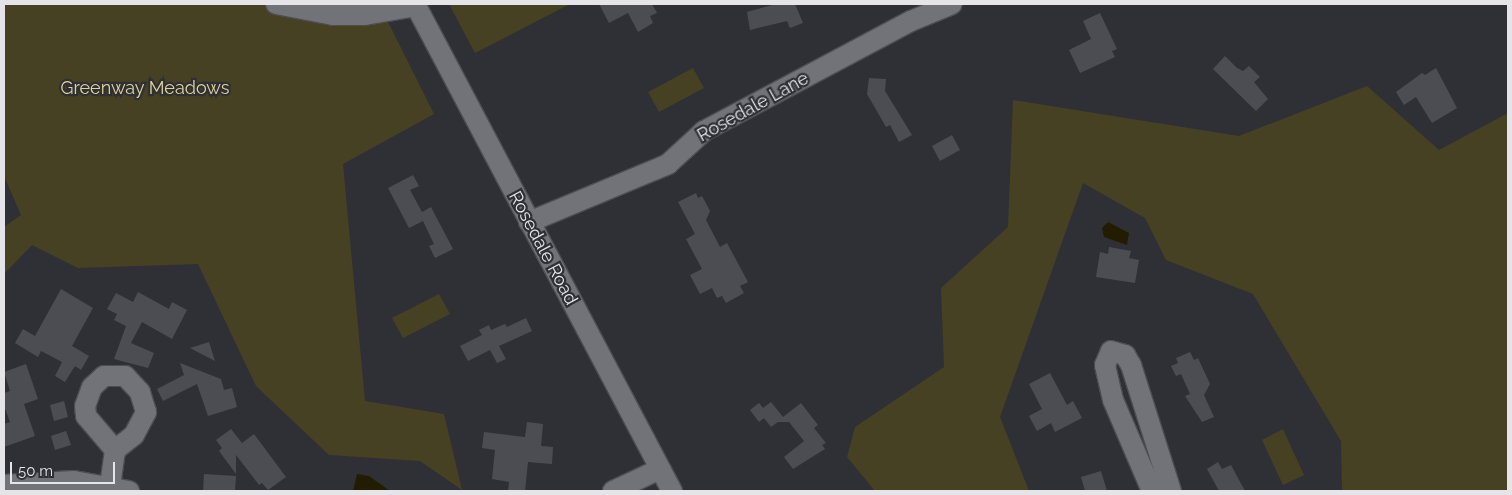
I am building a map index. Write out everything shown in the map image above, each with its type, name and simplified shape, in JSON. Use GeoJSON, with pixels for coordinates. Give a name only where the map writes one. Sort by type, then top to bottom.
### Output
{"type":"FeatureCollection","features":[{"type":"Feature","properties":{"kind":"street"},"geometry":{"type":"LineString","coordinates":[[276,4],[333,15],[365,15],[416,5]]}},
{"type":"Feature","properties":{"kind":"street","name":"Rosedale Lane"},"geometry":{"type":"LineString","coordinates":[[529,222],[668,164],[704,132],[911,21],[952,4]]}},
{"type":"Feature","properties":{"kind":"street","name":"Rosedale Road"},"geometry":{"type":"LineString","coordinates":[[416,5],[672,491]]}},
{"type":"Feature","properties":{"kind":"street"},"geometry":{"type":"LineString","coordinates":[[1152,491],[1113,400],[1105,365],[1111,351],[1125,355],[1131,365],[1171,491]]}},
{"type":"Feature","properties":{"kind":"street"},"geometry":{"type":"LineString","coordinates":[[4,485],[74,481],[120,488],[115,450]]}},
{"type":"Feature","properties":{"kind":"street"},"geometry":{"type":"LineString","coordinates":[[613,491],[660,469]]}},
{"type":"Feature","properties":{"kind":"green space","name":"Greenway Meadows"},"geometry":{"type":"Polygon","coordinates":[[[4,4],[379,4],[434,114],[343,164],[365,401],[444,414],[462,490],[420,461],[329,455],[256,386],[198,264],[78,268],[32,245],[4,274],[4,227],[21,215],[4,176],[4,4]]]}},
{"type":"Feature","properties":{"kind":"green space"},"geometry":{"type":"Polygon","coordinates":[[[449,4],[570,4],[475,53],[449,4]]]}},
{"type":"Feature","properties":{"kind":"green space"},"geometry":{"type":"Polygon","coordinates":[[[693,68],[704,88],[659,112],[648,92],[693,68]]]}},
{"type":"Feature","properties":{"kind":"green space"},"geometry":{"type":"Polygon","coordinates":[[[1367,86],[1439,150],[1508,113],[1508,491],[1342,491],[1341,441],[1253,294],[1166,260],[1145,218],[1083,183],[1000,417],[1029,491],[875,491],[847,457],[855,427],[944,367],[941,288],[1008,227],[1013,100],[1239,136],[1367,86]]]}},
{"type":"Feature","properties":{"kind":"green space"},"geometry":{"type":"Polygon","coordinates":[[[439,294],[450,314],[403,338],[392,318],[439,294]]]}},
{"type":"Feature","properties":{"kind":"green space"},"geometry":{"type":"Polygon","coordinates":[[[1283,429],[1304,475],[1283,485],[1262,440],[1283,429]]]}},
{"type":"Feature","properties":{"kind":"shaded area"},"geometry":{"type":"Polygon","coordinates":[[[1108,222],[1129,233],[1127,245],[1104,237],[1102,228],[1108,222]]]}},
{"type":"Feature","properties":{"kind":"shaded area"},"geometry":{"type":"Polygon","coordinates":[[[357,474],[369,476],[390,491],[353,491],[357,474]]]}},
{"type":"Feature","properties":{"kind":"building"},"geometry":{"type":"Polygon","coordinates":[[[599,4],[652,4],[657,13],[650,16],[653,23],[638,32],[628,13],[609,23],[599,4]]]}},
{"type":"Feature","properties":{"kind":"building"},"geometry":{"type":"Polygon","coordinates":[[[776,4],[795,4],[803,23],[790,28],[787,21],[750,30],[747,12],[776,4]]]}},
{"type":"Feature","properties":{"kind":"building"},"geometry":{"type":"Polygon","coordinates":[[[1100,13],[1117,49],[1112,51],[1115,57],[1080,73],[1069,50],[1091,39],[1083,21],[1100,13]]]}},
{"type":"Feature","properties":{"kind":"building"},"geometry":{"type":"Polygon","coordinates":[[[1225,56],[1237,68],[1243,71],[1249,66],[1260,77],[1254,82],[1268,99],[1256,111],[1213,69],[1225,56]]]}},
{"type":"Feature","properties":{"kind":"building"},"geometry":{"type":"Polygon","coordinates":[[[1436,68],[1457,108],[1432,123],[1416,97],[1404,105],[1396,92],[1422,73],[1425,75],[1436,68]]]}},
{"type":"Feature","properties":{"kind":"building"},"geometry":{"type":"Polygon","coordinates":[[[869,78],[886,79],[885,91],[912,135],[899,142],[890,125],[886,127],[867,94],[869,78]]]}},
{"type":"Feature","properties":{"kind":"building"},"geometry":{"type":"Polygon","coordinates":[[[952,135],[960,150],[940,161],[932,146],[952,135]]]}},
{"type":"Feature","properties":{"kind":"building"},"geometry":{"type":"Polygon","coordinates":[[[413,175],[419,186],[410,190],[422,212],[431,207],[453,249],[435,258],[429,246],[434,244],[423,221],[409,228],[388,188],[413,175]]]}},
{"type":"Feature","properties":{"kind":"building"},"geometry":{"type":"Polygon","coordinates":[[[696,193],[698,198],[702,196],[710,211],[706,220],[720,247],[727,243],[748,282],[740,286],[744,293],[726,303],[722,296],[717,298],[712,288],[700,294],[690,275],[702,269],[686,239],[695,234],[678,202],[696,193]]]}},
{"type":"Feature","properties":{"kind":"building"},"geometry":{"type":"Polygon","coordinates":[[[1109,247],[1131,251],[1129,258],[1139,260],[1135,283],[1096,277],[1100,252],[1108,254],[1109,247]]]}},
{"type":"Feature","properties":{"kind":"building"},"geometry":{"type":"Polygon","coordinates":[[[61,289],[93,308],[72,346],[89,356],[81,370],[75,366],[65,382],[55,376],[62,362],[41,351],[38,357],[15,343],[23,329],[35,336],[61,289]]]}},
{"type":"Feature","properties":{"kind":"building"},"geometry":{"type":"Polygon","coordinates":[[[138,292],[169,309],[172,302],[187,310],[172,339],[142,322],[131,343],[154,353],[148,368],[114,359],[126,326],[114,320],[117,314],[107,309],[116,293],[133,302],[138,292]]]}},
{"type":"Feature","properties":{"kind":"building"},"geometry":{"type":"Polygon","coordinates":[[[526,318],[532,331],[499,346],[506,359],[497,363],[490,350],[468,361],[460,346],[482,335],[479,330],[489,325],[491,330],[505,324],[507,327],[526,318]]]}},
{"type":"Feature","properties":{"kind":"building"},"geometry":{"type":"Polygon","coordinates":[[[209,342],[215,361],[190,348],[209,342]]]}},
{"type":"Feature","properties":{"kind":"building"},"geometry":{"type":"Polygon","coordinates":[[[1190,352],[1194,360],[1198,358],[1210,384],[1204,395],[1214,417],[1202,422],[1185,396],[1190,394],[1181,374],[1176,376],[1171,366],[1178,363],[1176,358],[1190,352]]]}},
{"type":"Feature","properties":{"kind":"building"},"geometry":{"type":"Polygon","coordinates":[[[180,363],[221,379],[224,390],[232,388],[237,407],[208,416],[197,384],[163,401],[157,389],[184,375],[180,363]]]}},
{"type":"Feature","properties":{"kind":"building"},"geometry":{"type":"Polygon","coordinates":[[[26,364],[38,399],[24,404],[35,436],[4,447],[4,424],[10,422],[4,406],[4,393],[10,391],[4,372],[26,364]]]}},
{"type":"Feature","properties":{"kind":"building"},"geometry":{"type":"Polygon","coordinates":[[[1050,373],[1067,405],[1073,401],[1082,418],[1055,432],[1051,423],[1037,431],[1029,416],[1042,409],[1029,384],[1050,373]]]}},
{"type":"Feature","properties":{"kind":"building"},"geometry":{"type":"Polygon","coordinates":[[[64,401],[68,417],[54,421],[50,405],[64,401]]]}},
{"type":"Feature","properties":{"kind":"building"},"geometry":{"type":"Polygon","coordinates":[[[771,402],[783,417],[801,403],[818,425],[814,428],[826,443],[822,445],[825,449],[793,469],[784,457],[804,441],[789,422],[778,422],[771,427],[764,418],[759,422],[750,410],[759,403],[763,408],[771,402]]]}},
{"type":"Feature","properties":{"kind":"building"},"geometry":{"type":"Polygon","coordinates":[[[527,422],[543,424],[541,446],[553,447],[552,464],[528,462],[525,491],[508,491],[509,482],[492,479],[495,450],[482,448],[484,432],[525,437],[527,422]]]}},
{"type":"Feature","properties":{"kind":"building"},"geometry":{"type":"Polygon","coordinates":[[[231,429],[242,443],[254,434],[286,477],[268,490],[262,483],[259,485],[236,455],[236,474],[219,451],[222,448],[216,440],[231,429]]]}},
{"type":"Feature","properties":{"kind":"building"},"geometry":{"type":"Polygon","coordinates":[[[66,431],[71,445],[55,450],[51,436],[66,431]]]}},
{"type":"Feature","properties":{"kind":"building"},"geometry":{"type":"Polygon","coordinates":[[[1218,462],[1222,469],[1231,465],[1245,491],[1219,491],[1207,469],[1218,462]]]}},
{"type":"Feature","properties":{"kind":"building"},"geometry":{"type":"Polygon","coordinates":[[[1101,471],[1107,491],[1085,491],[1081,477],[1101,471]]]}},
{"type":"Feature","properties":{"kind":"building"},"geometry":{"type":"Polygon","coordinates":[[[204,474],[236,476],[235,491],[203,491],[204,474]]]}}]}
